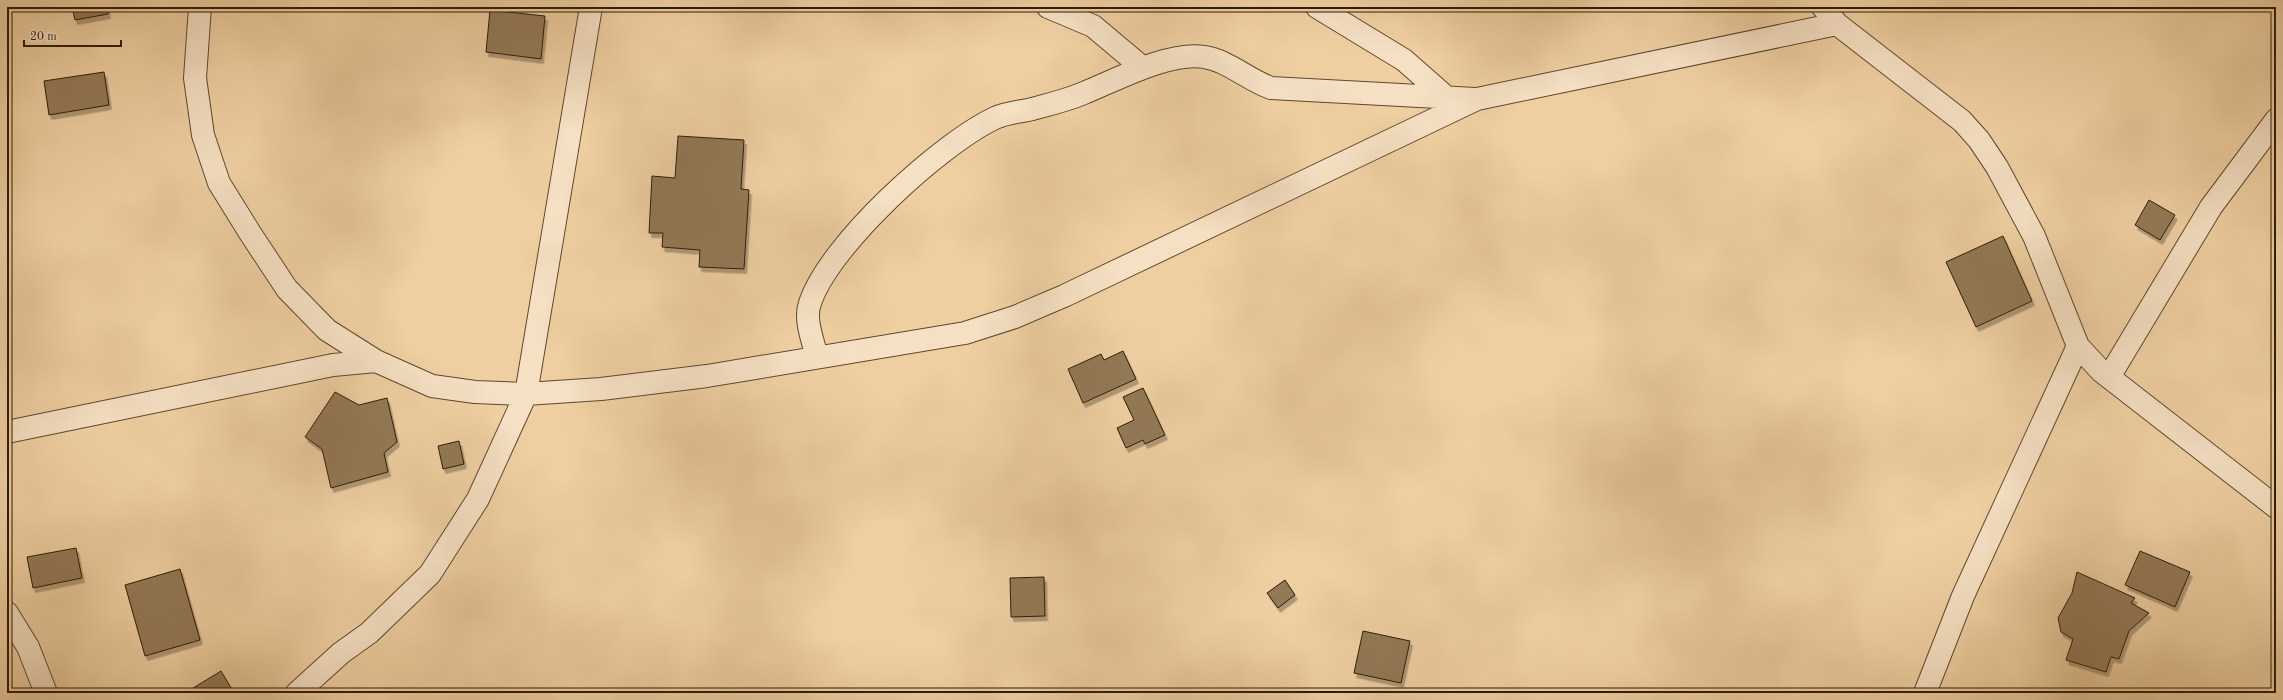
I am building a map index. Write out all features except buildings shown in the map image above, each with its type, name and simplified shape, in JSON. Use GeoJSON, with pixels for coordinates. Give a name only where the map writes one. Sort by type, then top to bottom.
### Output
{"type":"FeatureCollection","features":[{"type":"Feature","properties":{"kind":"street"},"geometry":{"type":"LineString","coordinates":[[200,7],[195,78],[203,135],[219,183],[287,289],[327,330],[376,361],[432,386],[475,392],[526,394],[616,387],[707,376],[965,333],[1015,317],[1154,255],[1477,99],[1837,24]]}},
{"type":"Feature","properties":{"kind":"street"},"geometry":{"type":"LineString","coordinates":[[297,693],[341,653],[370,633],[430,574],[478,499],[526,394],[591,7]]}},
{"type":"Feature","properties":{"kind":"street"},"geometry":{"type":"LineString","coordinates":[[1048,7],[1093,26],[1143,68]]}},
{"type":"Feature","properties":{"kind":"street"},"geometry":{"type":"LineString","coordinates":[[1316,7],[1404,60],[1429,80],[1446,97]]}},
{"type":"Feature","properties":{"kind":"street"},"geometry":{"type":"LineString","coordinates":[[1823,7],[1837,24],[1962,121],[1979,140],[1997,167],[2034,236],[2078,346],[2108,377],[2276,507]]}},
{"type":"Feature","properties":{"kind":"street"},"geometry":{"type":"LineString","coordinates":[[817,357],[808,321],[809,304],[821,280],[841,252],[892,195],[973,129],[997,116],[1061,102],[1143,68],[1180,58],[1204,56],[1227,65],[1254,82],[1271,88],[1477,99]]}},
{"type":"Feature","properties":{"kind":"street"},"geometry":{"type":"LineString","coordinates":[[2108,377],[2211,207],[2276,120]]}},
{"type":"Feature","properties":{"kind":"street"},"geometry":{"type":"LineString","coordinates":[[1925,693],[1963,596],[2078,346]]}},
{"type":"Feature","properties":{"kind":"street"},"geometry":{"type":"LineString","coordinates":[[7,432],[333,365],[376,361]]}},
{"type":"Feature","properties":{"kind":"street"},"geometry":{"type":"LineString","coordinates":[[7,613],[28,647],[46,693]]}}]}
